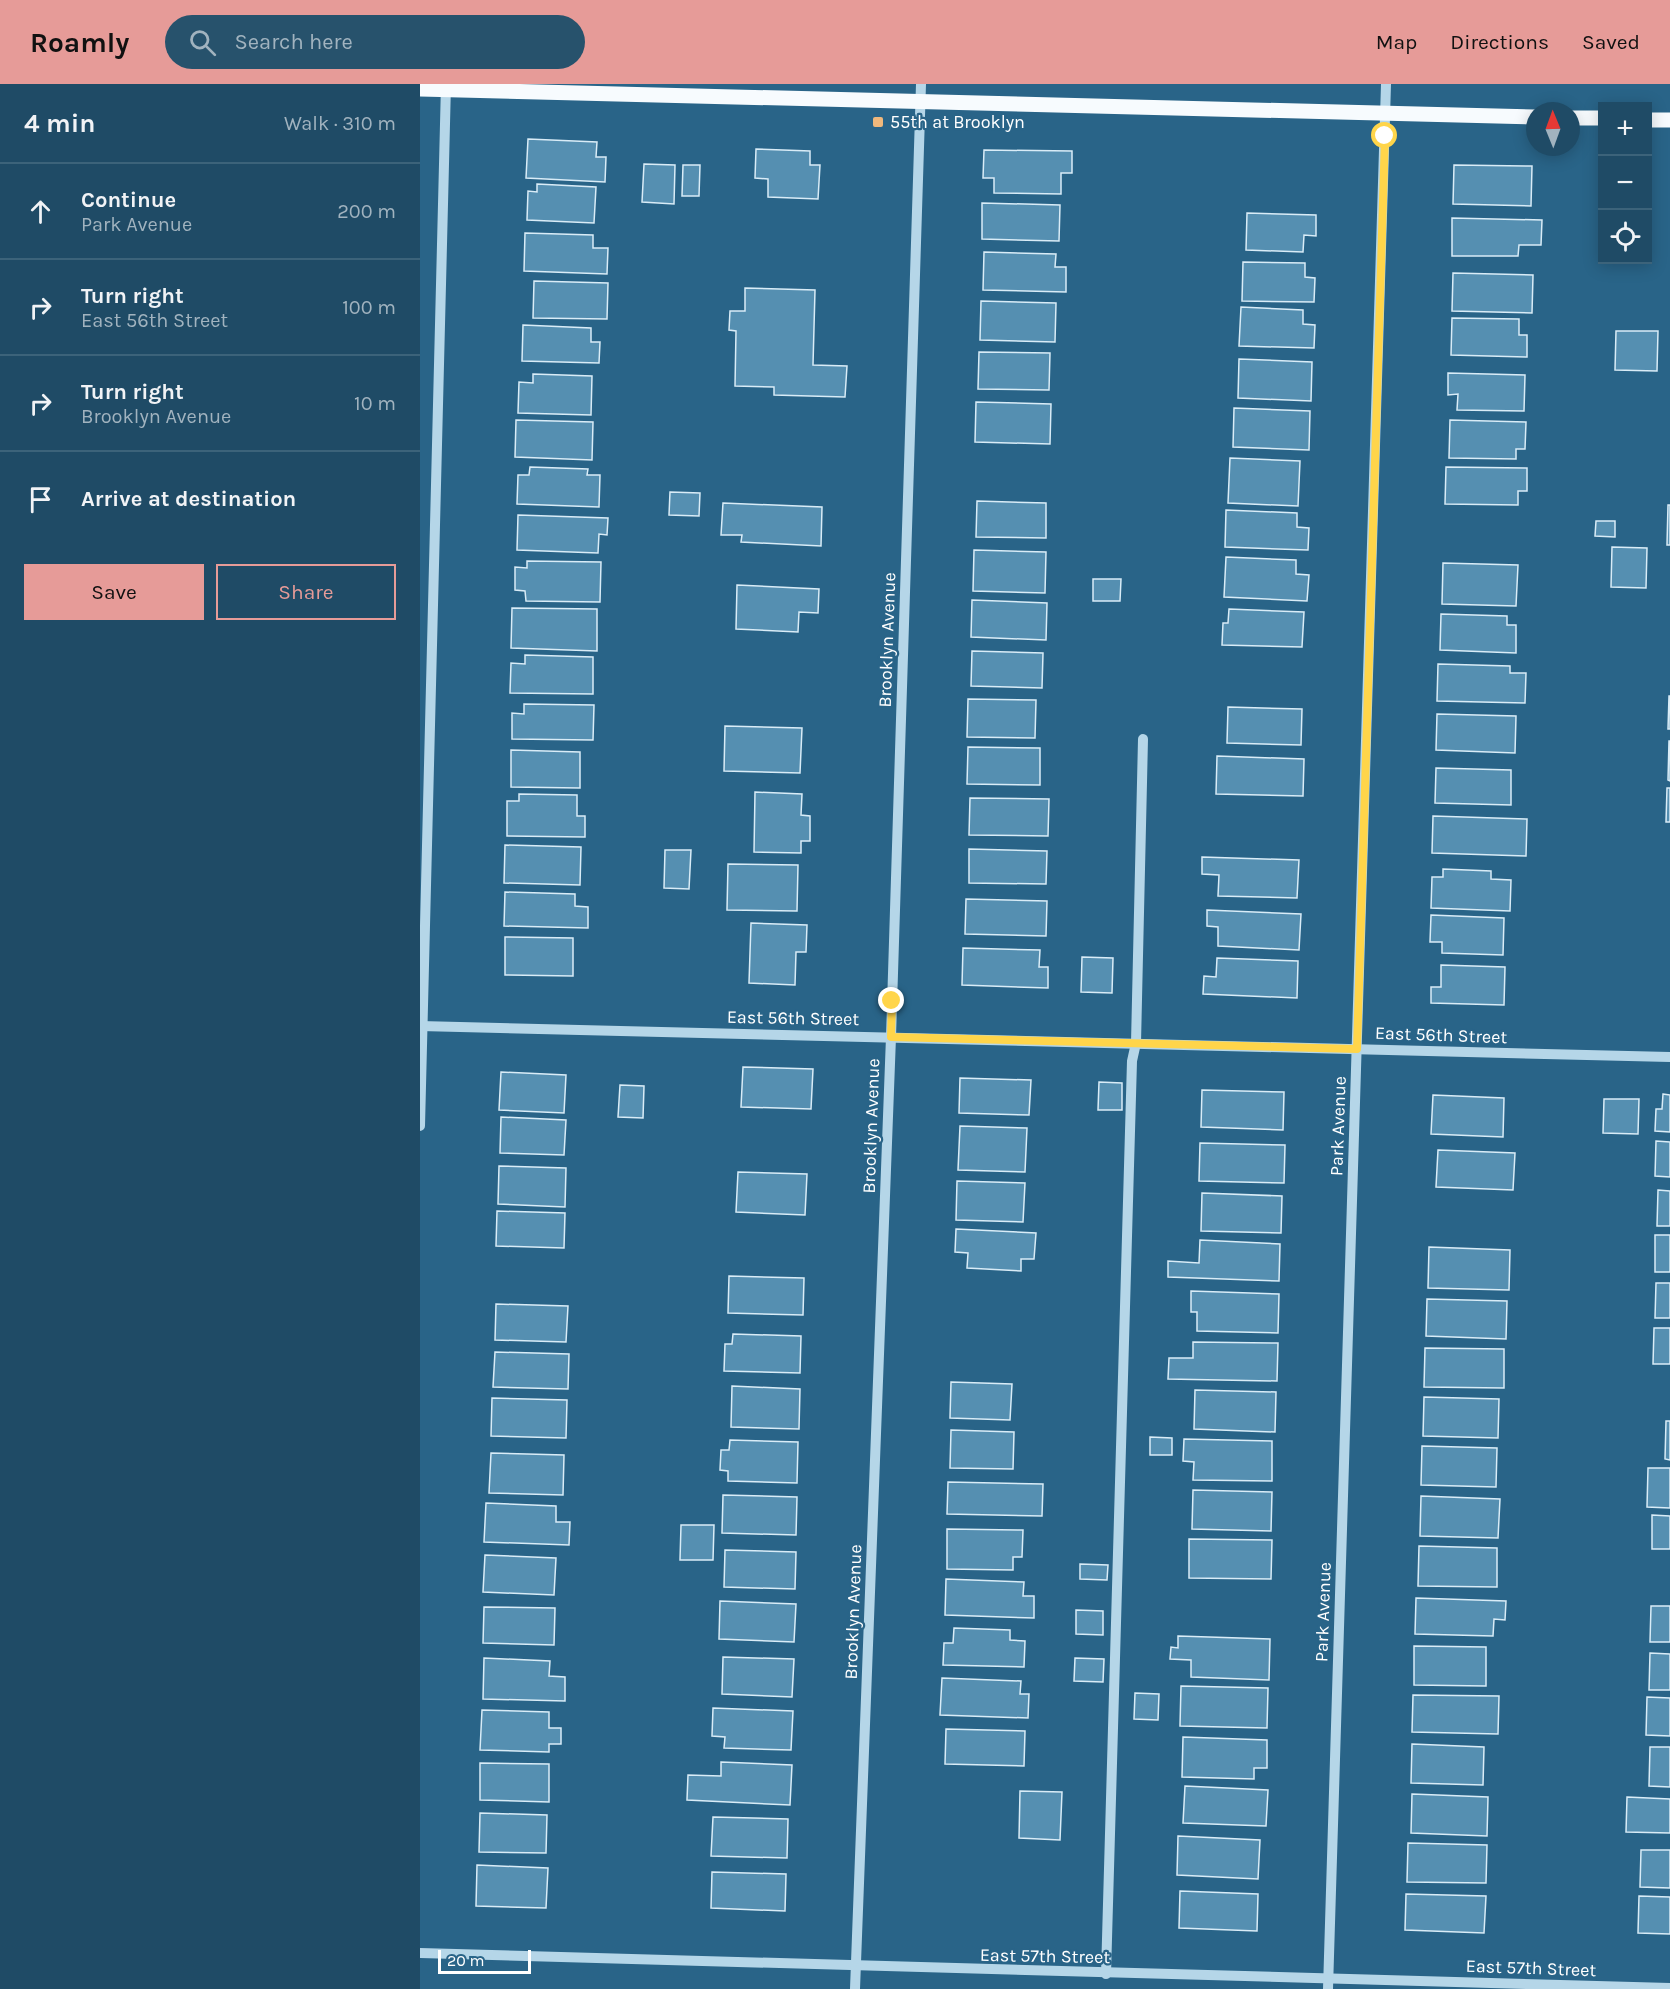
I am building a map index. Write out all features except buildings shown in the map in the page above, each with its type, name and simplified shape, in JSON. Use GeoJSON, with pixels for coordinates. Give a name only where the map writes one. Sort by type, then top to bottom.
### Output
{"type":"FeatureCollection","features":[{"type":"Feature","properties":{"kind":"main road"},"geometry":{"type":"LineString","coordinates":[[420,89],[446,87],[1526,117]]}},
{"type":"Feature","properties":{"kind":"main road"},"geometry":{"type":"LineString","coordinates":[[1580,117],[1598,118]]}},
{"type":"Feature","properties":{"kind":"main road"},"geometry":{"type":"LineString","coordinates":[[1652,120],[1670,120]]}},
{"type":"Feature","properties":{"kind":"street","name":"Brooklyn Avenue"},"geometry":{"type":"LineString","coordinates":[[855,1989],[891,1037],[921,84]]}},
{"type":"Feature","properties":{"kind":"street","name":"Park Avenue"},"geometry":{"type":"LineString","coordinates":[[1328,1984],[1386,84]]}},
{"type":"Feature","properties":{"kind":"street"},"geometry":{"type":"LineString","coordinates":[[420,1126],[446,87]]}},
{"type":"Feature","properties":{"kind":"street"},"geometry":{"type":"LineString","coordinates":[[1106,1974],[1132,1061],[1136,1043],[1143,739]]}},
{"type":"Feature","properties":{"kind":"street","name":"East 56th Street"},"geometry":{"type":"LineString","coordinates":[[422,1026],[1670,1058]]}},
{"type":"Feature","properties":{"kind":"street","name":"East 57th Street"},"geometry":{"type":"LineString","coordinates":[[420,1953],[1106,1974],[1328,1984],[1670,1988]]}},
{"type":"Feature","properties":{"kind":"place","name":"55th at Brooklyn"},"geometry":{"type":"Point","coordinates":[878,122]}},
{"type":"Feature","properties":{"kind":"route"},"geometry":{"type":"LineString","coordinates":[[892,1001],[891,1037],[1357,1049],[1385,136]]}}]}
